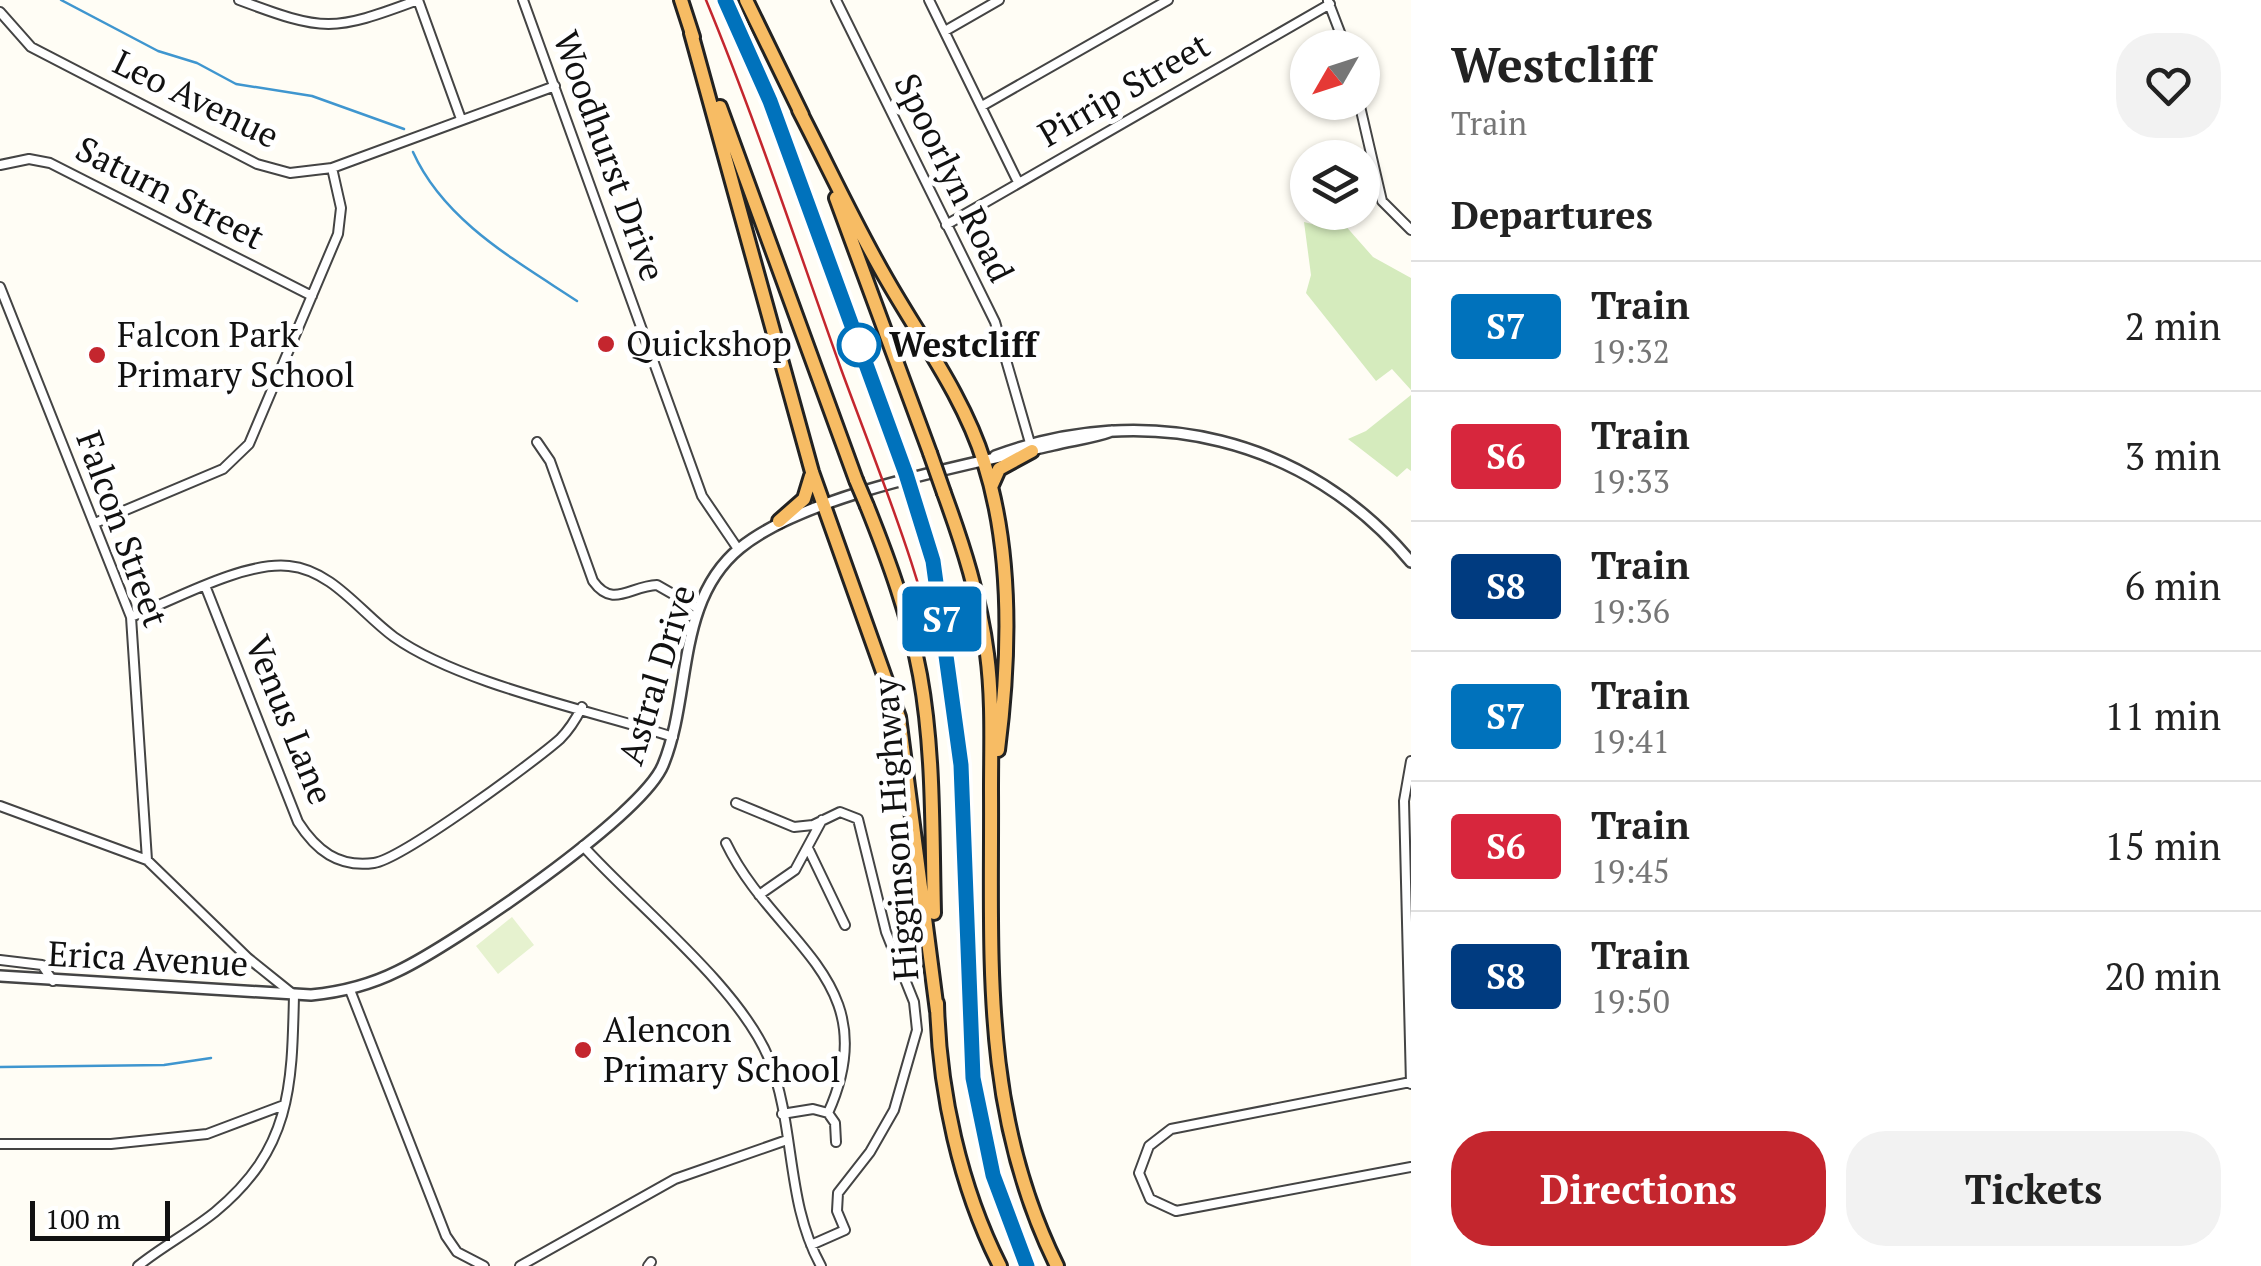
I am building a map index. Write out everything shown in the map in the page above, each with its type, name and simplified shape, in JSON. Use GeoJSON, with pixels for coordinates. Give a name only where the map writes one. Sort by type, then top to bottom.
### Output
{"type":"FeatureCollection","features":[{"type":"Feature","properties":{"kind":"highway","name":"Higginson Highway"},"geometry":{"type":"LineString","coordinates":[[681,0],[906,614],[926,714],[937,1010],[955,1134],[970,1193],[1000,1266]]}},
{"type":"Feature","properties":{"kind":"highway"},"geometry":{"type":"LineString","coordinates":[[746,0],[882,272],[961,408],[984,462],[1006,602],[1003,711],[992,802]]}},
{"type":"Feature","properties":{"kind":"highway"},"geometry":{"type":"LineString","coordinates":[[691,33],[822,506],[899,716],[919,842],[937,1010]]}},
{"type":"Feature","properties":{"kind":"highway"},"geometry":{"type":"LineString","coordinates":[[800,110],[969,565],[988,656],[992,802],[990,986],[996,1063],[1012,1149],[1057,1266]]}},
{"type":"Feature","properties":{"kind":"highway"},"geometry":{"type":"LineString","coordinates":[[991,488],[998,470],[1031,447]]}},
{"type":"Feature","properties":{"kind":"highway"},"geometry":{"type":"LineString","coordinates":[[779,521],[804,499],[812,472]]}},
{"type":"Feature","properties":{"kind":"street"},"geometry":{"type":"LineString","coordinates":[[239,0],[318,26],[364,20],[418,0],[462,119]]}},
{"type":"Feature","properties":{"kind":"street","name":"Woodhurst Drive"},"geometry":{"type":"LineString","coordinates":[[523,0],[702,496],[738,549]]}},
{"type":"Feature","properties":{"kind":"street","name":"Spoorlyn Road"},"geometry":{"type":"LineString","coordinates":[[836,0],[1002,340],[1031,447]]}},
{"type":"Feature","properties":{"kind":"street"},"geometry":{"type":"LineString","coordinates":[[929,0],[1018,182]]}},
{"type":"Feature","properties":{"kind":"street"},"geometry":{"type":"LineString","coordinates":[[945,31],[999,0]]}},
{"type":"Feature","properties":{"kind":"street"},"geometry":{"type":"LineString","coordinates":[[982,106],[1168,0]]}},
{"type":"Feature","properties":{"kind":"street"},"geometry":{"type":"LineString","coordinates":[[1328,2],[1339,30]]}},
{"type":"Feature","properties":{"kind":"street","name":"Pirrip Street"},"geometry":{"type":"LineString","coordinates":[[946,225],[1328,2]]}},
{"type":"Feature","properties":{"kind":"street","name":"Leo Avenue"},"geometry":{"type":"LineString","coordinates":[[0,12],[31,47],[258,164],[290,173],[332,168],[555,86]]}},
{"type":"Feature","properties":{"kind":"street"},"geometry":{"type":"LineString","coordinates":[[1363,120],[1382,201],[1411,230]]}},
{"type":"Feature","properties":{"kind":"street","name":"Saturn Street"},"geometry":{"type":"LineString","coordinates":[[0,165],[29,158],[50,162],[312,296]]}},
{"type":"Feature","properties":{"kind":"street"},"geometry":{"type":"LineString","coordinates":[[95,522],[223,469],[242,454],[260,426],[340,220],[340,193],[332,168]]}},
{"type":"Feature","properties":{"kind":"street","name":"Falcon Street"},"geometry":{"type":"LineString","coordinates":[[0,287],[131,617],[148,860]]}},
{"type":"Feature","properties":{"kind":"street"},"geometry":{"type":"LineString","coordinates":[[1031,447],[1112,431],[1212,436],[1278,458],[1358,506],[1411,562]]}},
{"type":"Feature","properties":{"kind":"street"},"geometry":{"type":"LineString","coordinates":[[1031,447],[1112,431]]}},
{"type":"Feature","properties":{"kind":"street"},"geometry":{"type":"LineString","coordinates":[[538,442],[550,461],[599,590],[614,597],[657,585],[700,609]]}},
{"type":"Feature","properties":{"kind":"street","name":"Astral Drive"},"geometry":{"type":"LineString","coordinates":[[294,995],[350,990],[420,959],[583,846],[646,793],[673,737],[686,653],[700,609],[738,549],[779,521],[822,506],[1031,447]]}},
{"type":"Feature","properties":{"kind":"street"},"geometry":{"type":"LineString","coordinates":[[131,617],[271,565],[313,571],[418,652],[469,674],[673,737]]}},
{"type":"Feature","properties":{"kind":"street","name":"Venus Lane"},"geometry":{"type":"LineString","coordinates":[[206,588],[298,822],[310,841],[339,860],[378,862],[392,857],[553,745],[582,708]]}},
{"type":"Feature","properties":{"kind":"street"},"geometry":{"type":"LineString","coordinates":[[1411,761],[1404,782],[1411,1083],[1171,1130],[1149,1146],[1139,1173],[1150,1199],[1176,1211],[1411,1167]]}},
{"type":"Feature","properties":{"kind":"street"},"geometry":{"type":"LineString","coordinates":[[736,803],[794,827],[849,812],[864,829],[881,916],[914,1002],[918,1030],[894,1110],[870,1152],[838,1193],[836,1211],[845,1230],[811,1245]]}},
{"type":"Feature","properties":{"kind":"street"},"geometry":{"type":"LineString","coordinates":[[0,806],[148,860],[248,958],[294,995],[284,1105],[269,1154],[256,1174],[214,1212],[138,1266]]}},
{"type":"Feature","properties":{"kind":"street"},"geometry":{"type":"LineString","coordinates":[[759,895],[789,876],[822,820]]}},
{"type":"Feature","properties":{"kind":"street"},"geometry":{"type":"LineString","coordinates":[[726,843],[745,879],[797,935],[840,1001],[846,1059],[828,1112]]}},
{"type":"Feature","properties":{"kind":"street"},"geometry":{"type":"LineString","coordinates":[[583,846],[748,1021],[768,1058],[782,1114],[794,1197],[821,1266]]}},
{"type":"Feature","properties":{"kind":"street"},"geometry":{"type":"LineString","coordinates":[[808,847],[845,925]]}},
{"type":"Feature","properties":{"kind":"street"},"geometry":{"type":"LineString","coordinates":[[0,960],[42,965],[53,980]]}},
{"type":"Feature","properties":{"kind":"street","name":"Erica Avenue"},"geometry":{"type":"LineString","coordinates":[[0,976],[294,995]]}},
{"type":"Feature","properties":{"kind":"street"},"geometry":{"type":"LineString","coordinates":[[350,990],[446,1236],[457,1252],[484,1266]]}},
{"type":"Feature","properties":{"kind":"street"},"geometry":{"type":"LineString","coordinates":[[0,1144],[111,1144],[207,1134],[284,1105]]}},
{"type":"Feature","properties":{"kind":"street"},"geometry":{"type":"LineString","coordinates":[[782,1114],[813,1109],[828,1112],[835,1122],[836,1142]]}},
{"type":"Feature","properties":{"kind":"street"},"geometry":{"type":"LineString","coordinates":[[520,1266],[675,1179],[786,1140]]}},
{"type":"Feature","properties":{"kind":"green space"},"geometry":{"type":"Polygon","coordinates":[[[1305,230],[1349,230],[1373,257],[1411,278],[1411,390],[1392,369],[1376,381],[1306,293],[1311,275],[1305,230]]]}},
{"type":"Feature","properties":{"kind":"green space"},"geometry":{"type":"Polygon","coordinates":[[[1411,395],[1411,471],[1407,468],[1397,477],[1348,439],[1366,431],[1411,395]]]}},
{"type":"Feature","properties":{"kind":"green space"},"geometry":{"type":"Polygon","coordinates":[[[512,917],[534,945],[498,974],[476,946],[512,917]]]}},
{"type":"Feature","properties":{"kind":"waterway"},"geometry":{"type":"LineString","coordinates":[[61,0],[158,51],[197,63],[236,84],[312,96],[404,129]]}},
{"type":"Feature","properties":{"kind":"waterway"},"geometry":{"type":"LineString","coordinates":[[413,152],[426,177],[462,219],[577,301]]}},
{"type":"Feature","properties":{"kind":"waterway"},"geometry":{"type":"LineString","coordinates":[[0,1067],[164,1065],[211,1058]]}},
{"type":"Feature","properties":{"kind":"railway"},"geometry":{"type":"LineString","coordinates":[[706,0],[901,533],[938,658],[955,773],[968,1053],[994,1194],[1021,1266]]}},
{"type":"Feature","properties":{"kind":"railway"},"geometry":{"type":"LineString","coordinates":[[726,0],[789,151],[903,466],[927,548],[944,632]]}},
{"type":"Feature","properties":{"kind":"train","name":"S7"},"geometry":{"type":"LineString","coordinates":[[725,0],[770,101],[906,474],[933,561],[961,765],[966,982],[973,1078],[993,1175],[1027,1266]]}},
{"type":"Feature","properties":{"kind":"place","name":"Quickshop"},"geometry":{"type":"Point","coordinates":[606,344]}},
{"type":"Feature","properties":{"kind":"place","name":"Westcliff"},"geometry":{"type":"Point","coordinates":[859,345]}},
{"type":"Feature","properties":{"kind":"place","name":"Falcon Park Primary School"},"geometry":{"type":"Point","coordinates":[97,355]}},
{"type":"Feature","properties":{"kind":"place","name":"Alencon Primary School"},"geometry":{"type":"Point","coordinates":[583,1050]}}]}
